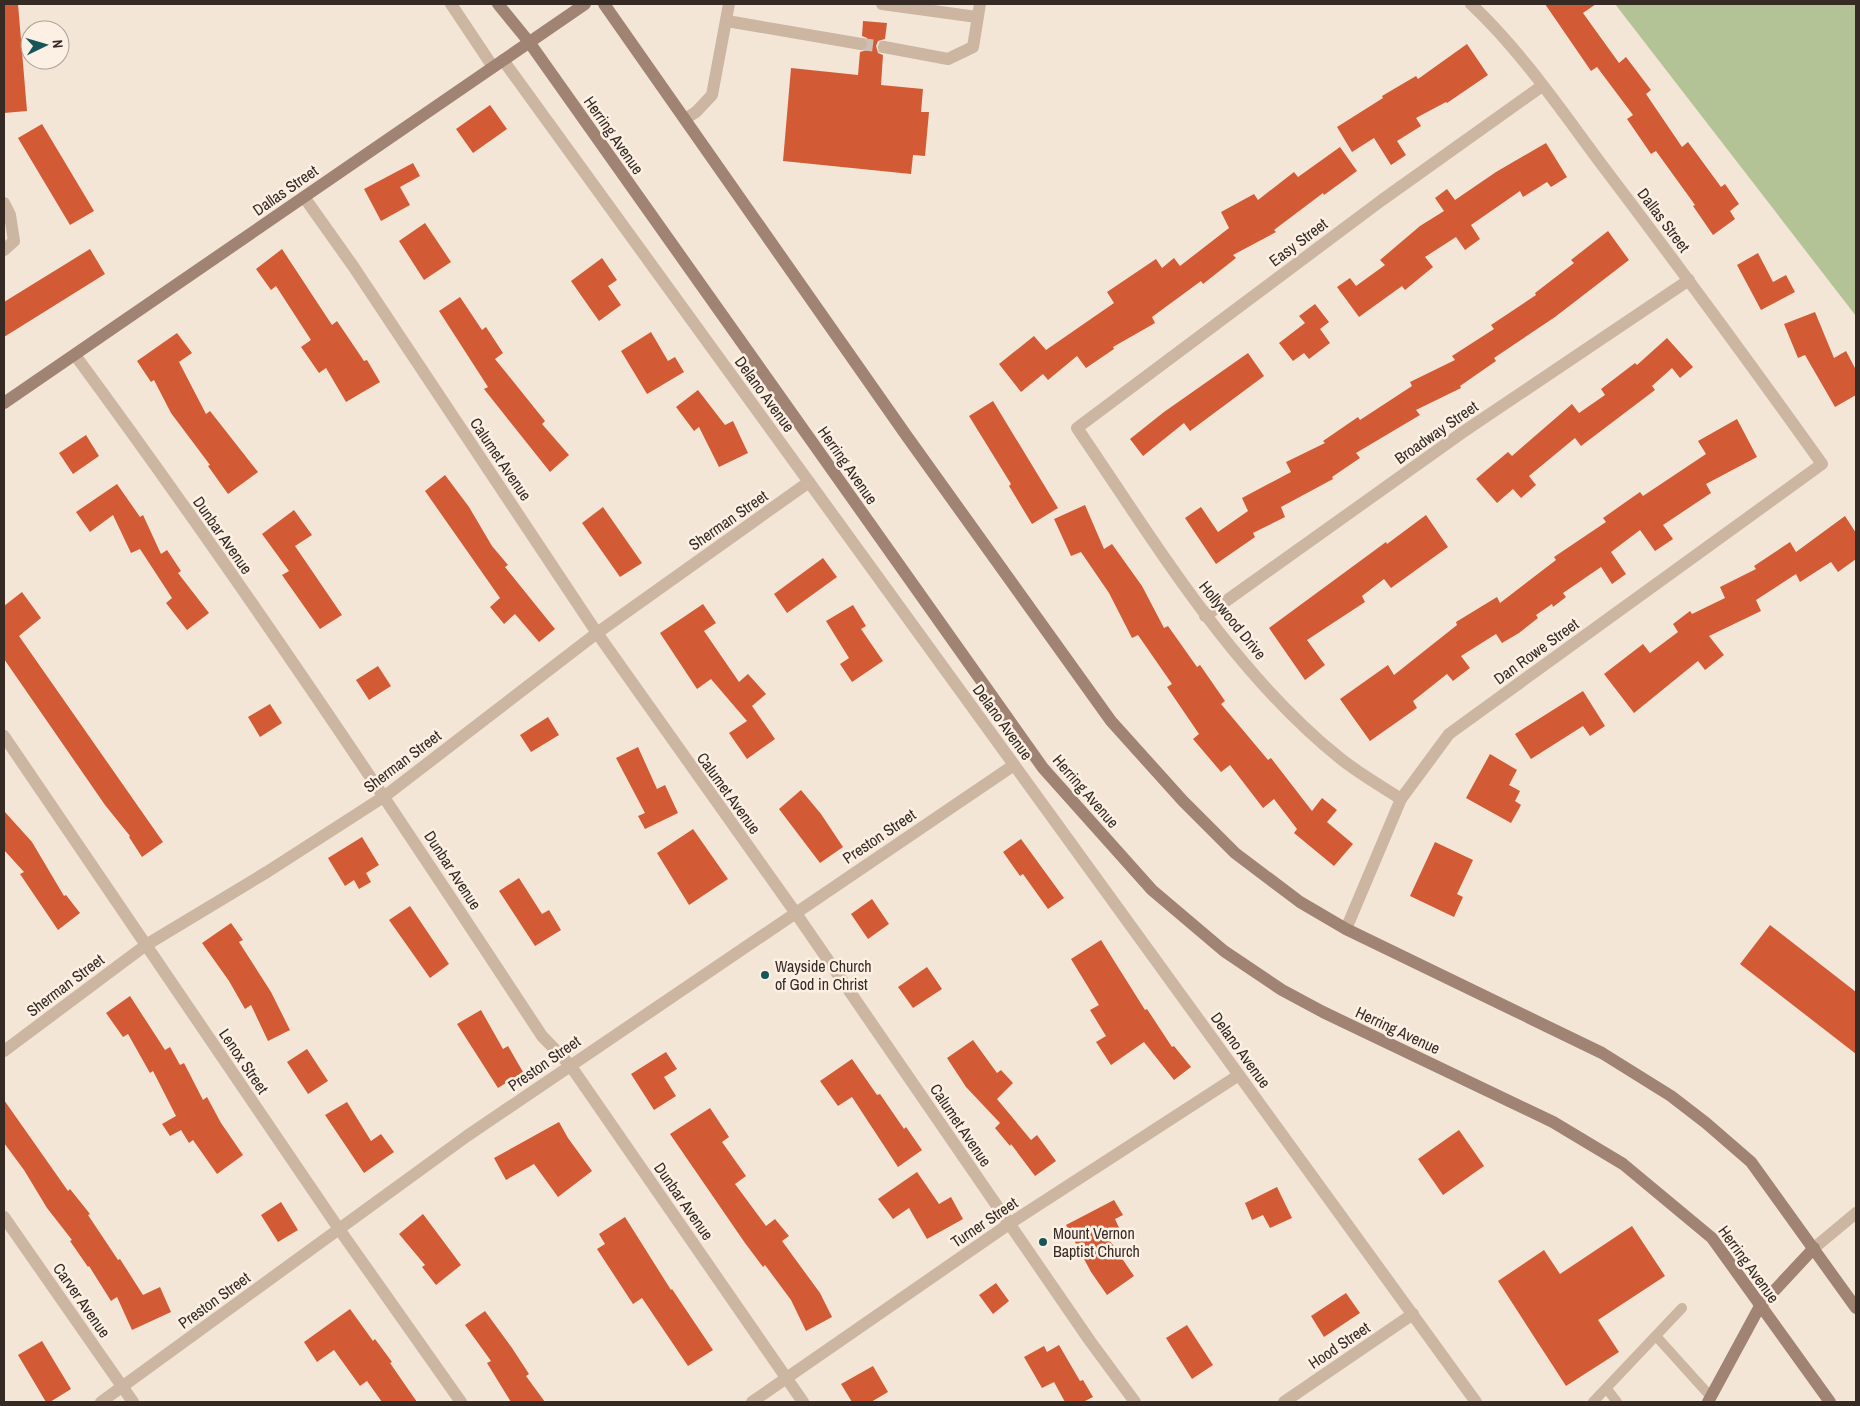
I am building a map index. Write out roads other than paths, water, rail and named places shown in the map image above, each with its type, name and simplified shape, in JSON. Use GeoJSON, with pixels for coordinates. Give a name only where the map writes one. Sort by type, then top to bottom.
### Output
{"type":"FeatureCollection","features":[{"type":"Feature","properties":{"kind":"main road","name":"Herring Avenue"},"geometry":{"type":"LineString","coordinates":[[498,4],[529,42],[1043,768],[1152,890],[1224,951],[1282,990],[1323,1012],[1553,1122],[1623,1164],[1712,1238],[1830,1402]]}},
{"type":"Feature","properties":{"kind":"main road","name":"Dallas Street"},"geometry":{"type":"LineString","coordinates":[[4,403],[585,4]]}},
{"type":"Feature","properties":{"kind":"main road"},"geometry":{"type":"LineString","coordinates":[[604,4],[906,435],[1111,721],[1183,801],[1235,853],[1300,902],[1346,929],[1602,1053],[1671,1096],[1751,1162],[1856,1308]]}},
{"type":"Feature","properties":{"kind":"main road"},"geometry":{"type":"LineString","coordinates":[[1710,1400],[1760,1306],[1814,1248]]}},
{"type":"Feature","properties":{"kind":"street","name":"Delano Avenue"},"geometry":{"type":"LineString","coordinates":[[452,4],[809,482],[1476,1402]]}},
{"type":"Feature","properties":{"kind":"street"},"geometry":{"type":"LineString","coordinates":[[685,119],[696,112],[712,95],[728,21],[729,4]]}},
{"type":"Feature","properties":{"kind":"street"},"geometry":{"type":"LineString","coordinates":[[882,4],[977,18]]}},
{"type":"Feature","properties":{"kind":"street"},"geometry":{"type":"LineString","coordinates":[[884,47],[948,59],[973,47],[980,4]]}},
{"type":"Feature","properties":{"kind":"street","name":"Dallas Street"},"geometry":{"type":"LineString","coordinates":[[1471,4],[1488,19],[1542,86],[1689,280],[1822,464]]}},
{"type":"Feature","properties":{"kind":"street"},"geometry":{"type":"LineString","coordinates":[[728,21],[861,44]]}},
{"type":"Feature","properties":{"kind":"street","name":"Easy Street"},"geometry":{"type":"LineString","coordinates":[[1077,428],[1382,200],[1542,86]]}},
{"type":"Feature","properties":{"kind":"street","name":"Calumet Avenue"},"geometry":{"type":"LineString","coordinates":[[304,197],[354,266],[597,633],[795,912],[1009,1224],[1135,1402]]}},
{"type":"Feature","properties":{"kind":"street"},"geometry":{"type":"LineString","coordinates":[[4,203],[10,215],[14,241],[4,250]]}},
{"type":"Feature","properties":{"kind":"street","name":"Broadway Street"},"geometry":{"type":"LineString","coordinates":[[1206,616],[1462,432],[1689,280]]}},
{"type":"Feature","properties":{"kind":"street","name":"Dunbar Avenue"},"geometry":{"type":"LineString","coordinates":[[75,354],[385,796],[542,1036],[570,1065],[803,1402]]}},
{"type":"Feature","properties":{"kind":"street","name":"Hollywood Drive"},"geometry":{"type":"LineString","coordinates":[[1077,428],[1206,616],[1299,722],[1340,758],[1401,799]]}},
{"type":"Feature","properties":{"kind":"street","name":"Dan Rowe Street"},"geometry":{"type":"LineString","coordinates":[[1346,929],[1401,799],[1449,734],[1822,464]]}},
{"type":"Feature","properties":{"kind":"street","name":"Sherman Street"},"geometry":{"type":"LineString","coordinates":[[4,1051],[146,945],[268,872],[385,796],[597,633],[809,482]]}},
{"type":"Feature","properties":{"kind":"street","name":"Lenox Street"},"geometry":{"type":"LineString","coordinates":[[4,736],[339,1229],[461,1402]]}},
{"type":"Feature","properties":{"kind":"street","name":"Preston Street"},"geometry":{"type":"LineString","coordinates":[[101,1402],[339,1229],[570,1065],[1014,765]]}},
{"type":"Feature","properties":{"kind":"street","name":"Turner Street"},"geometry":{"type":"LineString","coordinates":[[752,1402],[1009,1224],[1239,1075]]}},
{"type":"Feature","properties":{"kind":"street"},"geometry":{"type":"LineString","coordinates":[[1814,1248],[1856,1213]]}},
{"type":"Feature","properties":{"kind":"street","name":"Carver Avenue"},"geometry":{"type":"LineString","coordinates":[[4,1217],[133,1402]]}},
{"type":"Feature","properties":{"kind":"street","name":"Hood Street"},"geometry":{"type":"LineString","coordinates":[[1284,1402],[1413,1314]]}},
{"type":"Feature","properties":{"kind":"lane"},"geometry":{"type":"LineString","coordinates":[[1593,1402],[1682,1308]]}},
{"type":"Feature","properties":{"kind":"lane"},"geometry":{"type":"LineString","coordinates":[[1656,1336],[1710,1400]]}},
{"type":"Feature","properties":{"kind":"lane"},"geometry":{"type":"LineString","coordinates":[[1607,1389],[1617,1402]]}},
{"type":"Feature","properties":{"kind":"tunnel"},"geometry":{"type":"LineString","coordinates":[[861,44],[884,47]]}},
{"type":"Feature","properties":{"kind":"place","name":"Wayside Church of God in Christ"},"geometry":{"type":"Point","coordinates":[765,975]}},
{"type":"Feature","properties":{"kind":"place","name":"Mount Vernon Baptist Church"},"geometry":{"type":"Point","coordinates":[1043,1242]}}]}
